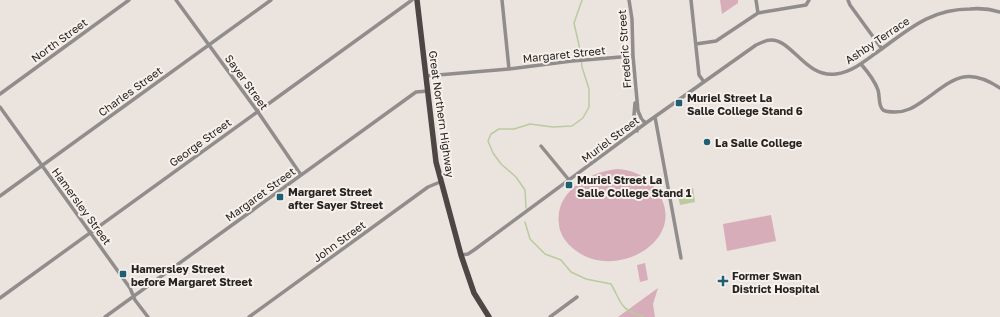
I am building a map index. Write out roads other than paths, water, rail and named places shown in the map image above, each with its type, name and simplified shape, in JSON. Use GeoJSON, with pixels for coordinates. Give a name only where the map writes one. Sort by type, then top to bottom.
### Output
{"type":"FeatureCollection","features":[{"type":"Feature","properties":{"kind":"main road","name":"Great Northern Highway"},"geometry":{"type":"LineString","coordinates":[[418,0],[436,162],[440,182],[461,255],[474,293],[489,317]]}},
{"type":"Feature","properties":{"kind":"street","name":"North Street"},"geometry":{"type":"LineString","coordinates":[[0,94],[129,0]]}},
{"type":"Feature","properties":{"kind":"street","name":"Sayer Street"},"geometry":{"type":"LineString","coordinates":[[176,0],[258,112],[301,175]]}},
{"type":"Feature","properties":{"kind":"street","name":"Charles Street"},"geometry":{"type":"LineString","coordinates":[[0,196],[271,0]]}},
{"type":"Feature","properties":{"kind":"street","name":"George Street"},"geometry":{"type":"LineString","coordinates":[[0,298],[412,0]]}},
{"type":"Feature","properties":{"kind":"street"},"geometry":{"type":"LineString","coordinates":[[502,0],[509,69]]}},
{"type":"Feature","properties":{"kind":"street","name":"Frederic Street"},"geometry":{"type":"LineString","coordinates":[[629,0],[632,20],[633,56],[638,111],[642,120],[646,123]]}},
{"type":"Feature","properties":{"kind":"street"},"geometry":{"type":"LineString","coordinates":[[691,0],[700,75],[704,82]]}},
{"type":"Feature","properties":{"kind":"street"},"geometry":{"type":"LineString","coordinates":[[756,0],[758,13]]}},
{"type":"Feature","properties":{"kind":"street"},"geometry":{"type":"LineString","coordinates":[[696,44],[716,41],[758,13],[806,5],[809,0]]}},
{"type":"Feature","properties":{"kind":"street"},"geometry":{"type":"LineString","coordinates":[[848,0],[850,5],[882,49]]}},
{"type":"Feature","properties":{"kind":"street","name":"Ashby Terrace"},"geometry":{"type":"LineString","coordinates":[[771,40],[787,47],[809,67],[823,73],[835,74],[848,71],[861,64],[932,15],[958,9],[979,8],[1000,12]]}},
{"type":"Feature","properties":{"kind":"street","name":"Muriel Street"},"geometry":{"type":"LineString","coordinates":[[461,255],[468,254],[474,250],[646,123],[756,45],[771,40]]}},
{"type":"Feature","properties":{"kind":"street","name":"Margaret Street"},"geometry":{"type":"LineString","coordinates":[[426,76],[509,69],[572,60],[633,56]]}},
{"type":"Feature","properties":{"kind":"street"},"geometry":{"type":"LineString","coordinates":[[861,64],[878,88],[880,106],[883,110],[888,112],[904,112],[912,109],[960,77],[975,76],[984,78],[1000,88]]}},
{"type":"Feature","properties":{"kind":"street","name":"Margaret Street"},"geometry":{"type":"LineString","coordinates":[[105,317],[416,92],[428,91]]}},
{"type":"Feature","properties":{"kind":"street","name":"Frederic Street"},"geometry":{"type":"LineString","coordinates":[[636,96],[634,114],[637,131]]}},
{"type":"Feature","properties":{"kind":"street","name":"Hamersley Street"},"geometry":{"type":"LineString","coordinates":[[0,107],[130,288],[133,296],[148,317]]}},
{"type":"Feature","properties":{"kind":"street"},"geometry":{"type":"LineString","coordinates":[[656,117],[681,258]]}},
{"type":"Feature","properties":{"kind":"street"},"geometry":{"type":"LineString","coordinates":[[541,146],[569,180]]}},
{"type":"Feature","properties":{"kind":"street","name":"John Street"},"geometry":{"type":"LineString","coordinates":[[249,317],[428,187],[440,182]]}},
{"type":"Feature","properties":{"kind":"street"},"geometry":{"type":"LineString","coordinates":[[550,317],[577,297]]}},
{"type":"Feature","properties":{"kind":"waterway"},"geometry":{"type":"LineString","coordinates":[[526,208],[525,190],[516,177],[501,164],[493,153],[488,141],[491,134],[499,129],[514,129],[530,124],[553,127],[572,126],[583,118],[589,107],[589,89],[582,67],[581,54],[574,23],[582,0]]}},
{"type":"Feature","properties":{"kind":"waterway"},"geometry":{"type":"LineString","coordinates":[[525,222],[530,239],[545,254],[561,260],[571,272],[586,279],[611,284],[625,308],[643,317]]}},
{"type":"Feature","properties":{"kind":"place","name":"Muriel Street La Salle College Stand 6"},"geometry":{"type":"Point","coordinates":[679,103]}},
{"type":"Feature","properties":{"kind":"place","name":"La Salle College"},"geometry":{"type":"Point","coordinates":[707,142]}},
{"type":"Feature","properties":{"kind":"place","name":"Muriel Street La Salle College Stand 1"},"geometry":{"type":"Point","coordinates":[569,185]}},
{"type":"Feature","properties":{"kind":"place","name":"Margaret Street after Sayer Street"},"geometry":{"type":"Point","coordinates":[280,197]}},
{"type":"Feature","properties":{"kind":"place","name":"Hamersley Street before Margaret Street"},"geometry":{"type":"Point","coordinates":[123,274]}},
{"type":"Feature","properties":{"kind":"place","name":"Former Swan District Hospital"},"geometry":{"type":"Point","coordinates":[723,281]}}]}
